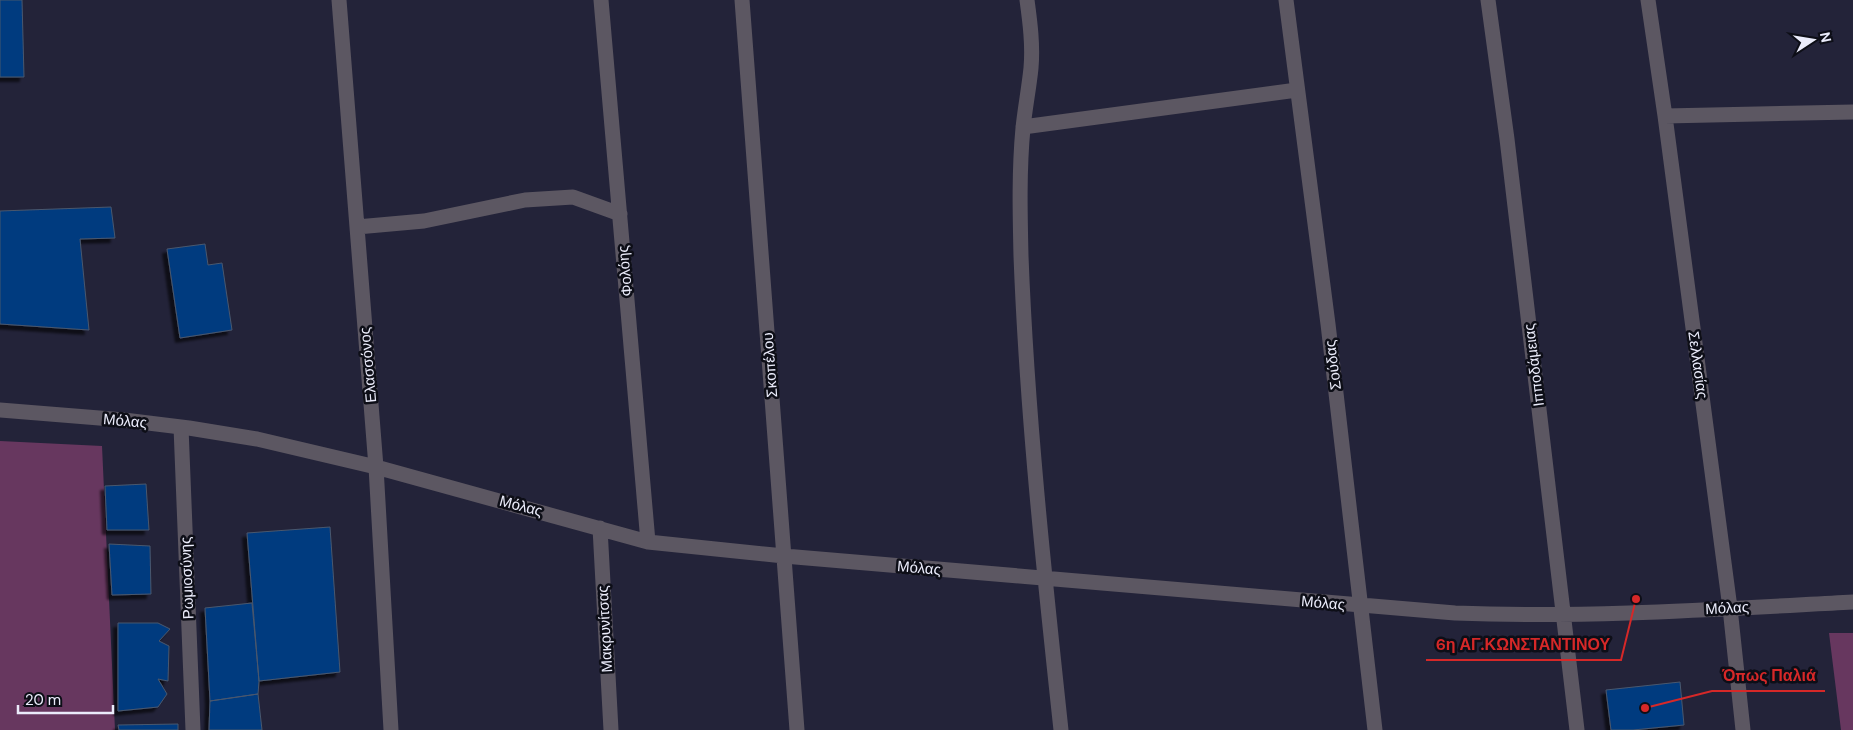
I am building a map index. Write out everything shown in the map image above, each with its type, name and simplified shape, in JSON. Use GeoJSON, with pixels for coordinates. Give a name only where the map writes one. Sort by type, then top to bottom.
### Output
{"type":"FeatureCollection","features":[{"type":"Feature","properties":{"kind":"street","name":"Ελασσόνος"},"geometry":{"type":"LineString","coordinates":[[339,0],[376,467],[391,730]]}},
{"type":"Feature","properties":{"kind":"street","name":"Φολόης"},"geometry":{"type":"LineString","coordinates":[[601,0],[648,542]]}},
{"type":"Feature","properties":{"kind":"street","name":"Σκοπέλου"},"geometry":{"type":"LineString","coordinates":[[742,0],[797,730]]}},
{"type":"Feature","properties":{"kind":"street"},"geometry":{"type":"LineString","coordinates":[[1027,0],[1031,25],[1032,66],[1023,127],[1020,171],[1022,265],[1027,357],[1045,579],[1061,730]]}},
{"type":"Feature","properties":{"kind":"street","name":"Σούδας"},"geometry":{"type":"LineString","coordinates":[[1286,0],[1328,324],[1375,730]]}},
{"type":"Feature","properties":{"kind":"street","name":"Ιπποδάμειας"},"geometry":{"type":"LineString","coordinates":[[1488,0],[1507,139],[1577,730]]}},
{"type":"Feature","properties":{"kind":"street","name":"Σελλασίας"},"geometry":{"type":"LineString","coordinates":[[1648,0],[1730,608],[1742,730]]}},
{"type":"Feature","properties":{"kind":"street"},"geometry":{"type":"LineString","coordinates":[[1023,127],[1298,90]]}},
{"type":"Feature","properties":{"kind":"street"},"geometry":{"type":"LineString","coordinates":[[1665,116],[1853,112]]}},
{"type":"Feature","properties":{"kind":"street"},"geometry":{"type":"LineString","coordinates":[[357,227],[424,221],[525,200],[573,197],[620,214]]}},
{"type":"Feature","properties":{"kind":"street","name":"Μόλας"},"geometry":{"type":"LineString","coordinates":[[0,410],[124,420],[257,439],[376,467],[648,542],[1045,579],[1455,613],[1564,615],[1853,602]]}},
{"type":"Feature","properties":{"kind":"street","name":"Ρωμιοσύνης"},"geometry":{"type":"LineString","coordinates":[[180,427],[193,730]]}},
{"type":"Feature","properties":{"kind":"street","name":"Μακρυνίτσας"},"geometry":{"type":"LineString","coordinates":[[600,528],[610,730]]}},
{"type":"Feature","properties":{"kind":"shaded area"},"geometry":{"type":"Polygon","coordinates":[[[0,441],[102,446],[115,730],[0,730],[0,441]]]}},
{"type":"Feature","properties":{"kind":"shaded area"},"geometry":{"type":"Polygon","coordinates":[[[1829,633],[1853,633],[1853,730],[1841,730],[1829,633]]]}},
{"type":"Feature","properties":{"kind":"building"},"geometry":{"type":"Polygon","coordinates":[[[0,0],[22,0],[24,77],[0,77],[0,0]]]}},
{"type":"Feature","properties":{"kind":"building"},"geometry":{"type":"Polygon","coordinates":[[[111,207],[115,238],[80,239],[89,330],[0,324],[0,211],[111,207]]]}},
{"type":"Feature","properties":{"kind":"building"},"geometry":{"type":"Polygon","coordinates":[[[205,244],[208,265],[222,263],[232,330],[180,338],[167,249],[205,244]]]}},
{"type":"Feature","properties":{"kind":"building"},"geometry":{"type":"Polygon","coordinates":[[[146,484],[149,530],[107,530],[105,486],[146,484]]]}},
{"type":"Feature","properties":{"kind":"building"},"geometry":{"type":"Polygon","coordinates":[[[330,527],[340,672],[259,681],[247,533],[330,527]]]}},
{"type":"Feature","properties":{"kind":"building"},"geometry":{"type":"Polygon","coordinates":[[[109,544],[150,546],[151,594],[112,595],[109,544]]]}},
{"type":"Feature","properties":{"kind":"building"},"geometry":{"type":"Polygon","coordinates":[[[252,603],[259,681],[258,694],[210,701],[205,608],[252,603]]]}},
{"type":"Feature","properties":{"kind":"building"},"geometry":{"type":"Polygon","coordinates":[[[118,623],[158,623],[170,629],[159,641],[169,646],[168,681],[158,679],[167,694],[158,707],[118,711],[118,623]]]}},
{"type":"Feature","properties":{"kind":"building"},"geometry":{"type":"Polygon","coordinates":[[[1680,682],[1684,725],[1633,730],[1611,730],[1606,690],[1680,682]]]}},
{"type":"Feature","properties":{"kind":"building"},"geometry":{"type":"Polygon","coordinates":[[[258,694],[262,730],[209,730],[210,701],[258,694]]]}},
{"type":"Feature","properties":{"kind":"building"},"geometry":{"type":"Polygon","coordinates":[[[178,724],[178,730],[119,730],[118,725],[178,724]]]}},
{"type":"Feature","properties":{"kind":"place","name":"6η ΑΓ.ΚΩΝΣΤΑΝΤΙΝΟΥ"},"geometry":{"type":"Point","coordinates":[1636,599]}},
{"type":"Feature","properties":{"kind":"place","name":"Όπως Παλιά"},"geometry":{"type":"Point","coordinates":[1645,708]}}]}
